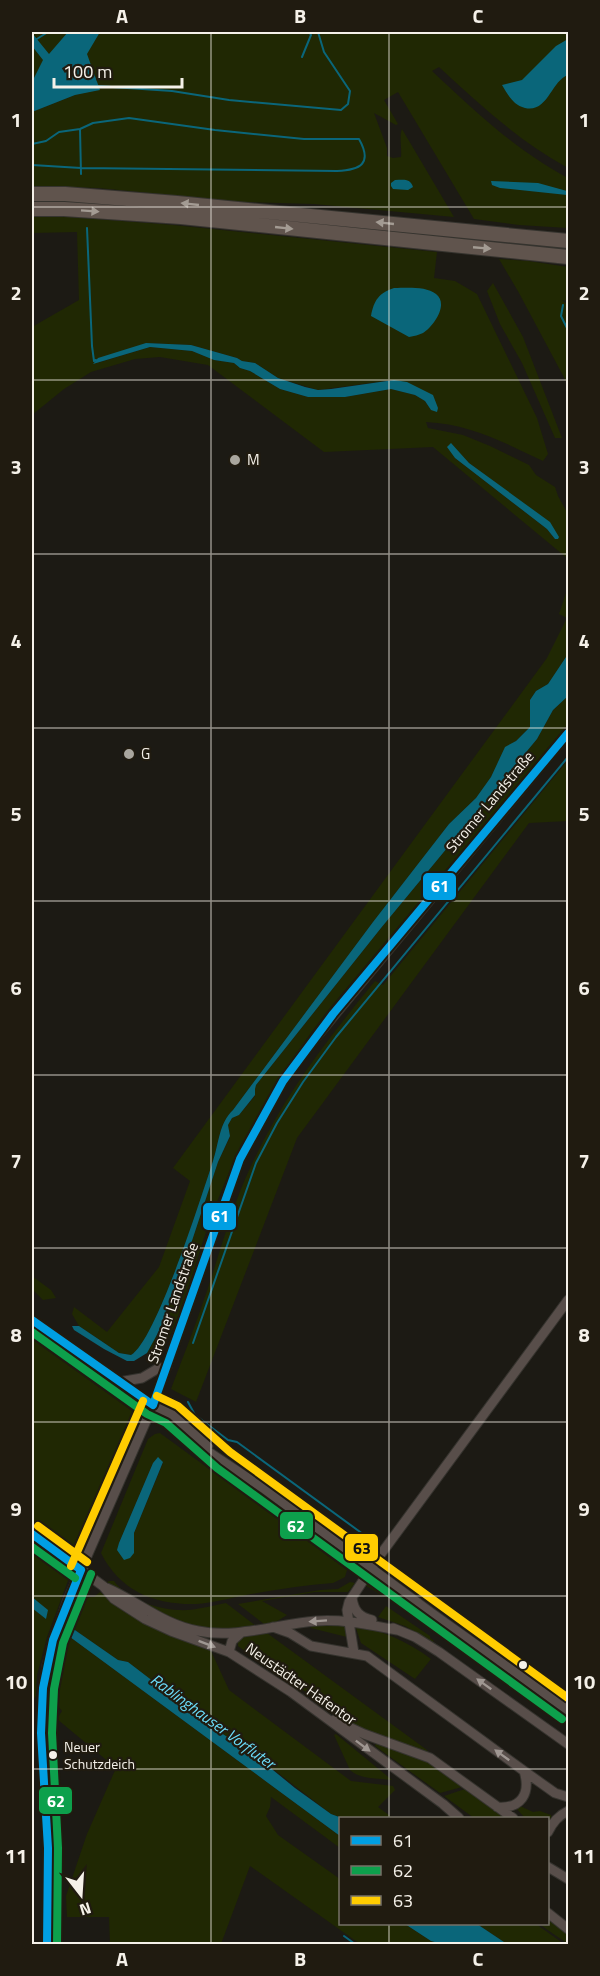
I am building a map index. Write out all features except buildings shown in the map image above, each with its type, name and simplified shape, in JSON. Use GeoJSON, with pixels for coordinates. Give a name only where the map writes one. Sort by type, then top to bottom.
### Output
{"type":"FeatureCollection","features":[{"type":"Feature","properties":{"kind":"highway"},"geometry":{"type":"LineString","coordinates":[[32,194],[65,194],[177,203],[502,235],[568,237]]}},
{"type":"Feature","properties":{"kind":"highway"},"geometry":{"type":"LineString","coordinates":[[32,209],[181,217],[568,257]]}},
{"type":"Feature","properties":{"kind":"highway"},"geometry":{"type":"LineString","coordinates":[[523,236],[568,241]]}},
{"type":"Feature","properties":{"kind":"street","name":"Stromer Landstraße"},"geometry":{"type":"LineString","coordinates":[[47,1944],[49,1888],[42,1745],[43,1691],[47,1665],[55,1636],[81,1570],[153,1406],[240,1159],[284,1081],[333,1014],[568,733]]}},
{"type":"Feature","properties":{"kind":"street"},"geometry":{"type":"LineString","coordinates":[[354,1653],[348,1610],[352,1598],[371,1568],[568,1300]]}},
{"type":"Feature","properties":{"kind":"street"},"geometry":{"type":"LineString","coordinates":[[32,1320],[153,1406],[167,1422],[186,1437],[223,1460],[568,1710]]}},
{"type":"Feature","properties":{"kind":"street"},"geometry":{"type":"LineString","coordinates":[[119,1382],[142,1378],[167,1366]]}},
{"type":"Feature","properties":{"kind":"street","name":"Neustädter Hafentor"},"geometry":{"type":"LineString","coordinates":[[32,1534],[103,1586],[120,1593],[149,1612],[179,1625],[209,1633],[242,1632],[317,1621],[349,1621],[397,1630]]}},
{"type":"Feature","properties":{"kind":"street","name":"Neustädter Hafentor"},"geometry":{"type":"LineString","coordinates":[[103,1586],[114,1599],[145,1619],[229,1652],[291,1692],[443,1804]]}},
{"type":"Feature","properties":{"kind":"street","name":"Neustädter Hafentor"},"geometry":{"type":"LineString","coordinates":[[352,1598],[355,1611],[360,1616],[415,1637],[568,1744]]}},
{"type":"Feature","properties":{"kind":"street"},"geometry":{"type":"LineString","coordinates":[[273,1627],[290,1633],[311,1646],[367,1656],[568,1803]]}},
{"type":"Feature","properties":{"kind":"street"},"geometry":{"type":"LineString","coordinates":[[229,1652],[232,1641],[242,1632]]}},
{"type":"Feature","properties":{"kind":"street"},"geometry":{"type":"LineString","coordinates":[[326,1718],[430,1758],[512,1817]]}},
{"type":"Feature","properties":{"kind":"street"},"geometry":{"type":"LineString","coordinates":[[497,1807],[506,1808],[521,1800],[526,1794],[524,1771]]}},
{"type":"Feature","properties":{"kind":"street"},"geometry":{"type":"LineString","coordinates":[[555,1793],[568,1797]]}},
{"type":"Feature","properties":{"kind":"street"},"geometry":{"type":"LineString","coordinates":[[443,1804],[458,1817]]}},
{"type":"Feature","properties":{"kind":"street"},"geometry":{"type":"LineString","coordinates":[[443,1804],[466,1817]]}},
{"type":"Feature","properties":{"kind":"street"},"geometry":{"type":"LineString","coordinates":[[549,1830],[553,1822],[568,1811]]}},
{"type":"Feature","properties":{"kind":"street"},"geometry":{"type":"LineString","coordinates":[[549,1868],[568,1879]]}},
{"type":"Feature","properties":{"kind":"street"},"geometry":{"type":"LineString","coordinates":[[549,1914],[568,1929]]}},
{"type":"Feature","properties":{"kind":"green space"},"geometry":{"type":"Polygon","coordinates":[[[32,32],[568,32],[568,168],[516,134],[439,67],[432,71],[513,142],[568,178],[568,228],[474,219],[398,92],[384,100],[398,124],[374,113],[387,148],[387,156],[401,157],[402,129],[454,217],[314,204],[244,202],[98,188],[32,186],[32,112],[75,95],[100,90],[32,103],[32,32]]]}},
{"type":"Feature","properties":{"kind":"green space"},"geometry":{"type":"Polygon","coordinates":[[[32,217],[69,217],[173,225],[437,252],[434,278],[455,281],[477,294],[537,418],[548,454],[543,461],[501,441],[458,426],[426,422],[428,428],[463,435],[490,446],[529,465],[536,475],[555,487],[568,514],[567,558],[433,447],[324,452],[208,365],[160,357],[135,359],[91,372],[64,389],[32,415],[32,327],[79,300],[77,232],[32,233],[32,217]],[[146,343],[94,364],[150,347],[192,351],[214,360],[234,363],[280,389],[308,397],[345,397],[391,389],[415,395],[425,401],[431,410],[438,408],[393,380],[318,390],[278,378],[255,363],[191,345],[146,343]],[[451,444],[455,458],[547,529],[555,539],[558,539],[500,486],[469,463],[451,444]]]}},
{"type":"Feature","properties":{"kind":"green space"},"geometry":{"type":"Polygon","coordinates":[[[499,259],[568,267],[568,301],[562,300],[568,305],[568,385],[519,293],[499,259]]]}},
{"type":"Feature","properties":{"kind":"green space"},"geometry":{"type":"Polygon","coordinates":[[[493,283],[523,337],[562,438],[555,438],[522,363],[500,324],[487,291],[493,283]]]}},
{"type":"Feature","properties":{"kind":"green space"},"geometry":{"type":"Polygon","coordinates":[[[568,587],[568,654],[548,684],[536,691],[530,700],[530,727],[505,748],[491,777],[476,798],[449,824],[228,1115],[222,1127],[189,1234],[153,1324],[131,1355],[119,1353],[79,1326],[72,1314],[74,1307],[107,1332],[159,1267],[190,1181],[173,1168],[547,658],[567,618],[559,614],[568,587]]]}},
{"type":"Feature","properties":{"kind":"green space"},"geometry":{"type":"Polygon","coordinates":[[[568,696],[568,724],[330,1008],[279,1080],[250,1129],[225,1182],[207,1228],[183,1303],[168,1339],[159,1356],[147,1353],[159,1331],[186,1259],[218,1162],[230,1137],[228,1125],[232,1118],[239,1115],[255,1096],[256,1085],[381,928],[481,807],[502,785],[508,774],[537,739],[553,710],[568,696]]]}},
{"type":"Feature","properties":{"kind":"green space"},"geometry":{"type":"Polygon","coordinates":[[[568,760],[568,821],[529,823],[297,1138],[196,1402],[171,1389],[244,1181],[264,1140],[292,1092],[323,1047],[375,981],[383,985],[568,760]]]}},
{"type":"Feature","properties":{"kind":"green space"},"geometry":{"type":"Polygon","coordinates":[[[32,1276],[51,1290],[56,1298],[43,1300],[32,1289],[32,1276]]]}},
{"type":"Feature","properties":{"kind":"green space"},"geometry":{"type":"Polygon","coordinates":[[[32,1339],[135,1413],[132,1433],[85,1544],[79,1553],[67,1551],[32,1525],[32,1339]]]}},
{"type":"Feature","properties":{"kind":"green space"},"geometry":{"type":"Polygon","coordinates":[[[160,1433],[347,1570],[345,1577],[333,1583],[196,1604],[166,1602],[128,1586],[109,1566],[101,1553],[148,1439],[160,1433]],[[158,1458],[153,1463],[119,1543],[134,1533],[163,1463],[158,1458]]]}},
{"type":"Feature","properties":{"kind":"green space"},"geometry":{"type":"Polygon","coordinates":[[[32,1543],[64,1566],[69,1578],[47,1637],[37,1675],[36,1696],[32,1702],[32,1543]]]}},
{"type":"Feature","properties":{"kind":"green space"},"geometry":{"type":"Polygon","coordinates":[[[114,1581],[134,1598],[161,1608],[190,1610],[226,1603],[256,1626],[214,1631],[187,1625],[140,1603],[107,1582],[114,1581]]]}},
{"type":"Feature","properties":{"kind":"green space"},"geometry":{"type":"Polygon","coordinates":[[[350,1582],[355,1583],[348,1592],[315,1592],[262,1601],[287,1615],[274,1623],[264,1624],[238,1604],[320,1590],[338,1589],[350,1582]]]}},
{"type":"Feature","properties":{"kind":"green space"},"geometry":{"type":"Polygon","coordinates":[[[371,1582],[389,1590],[386,1598],[365,1585],[371,1582]]]}},
{"type":"Feature","properties":{"kind":"green space"},"geometry":{"type":"Polygon","coordinates":[[[100,1592],[123,1610],[209,1649],[229,1690],[351,1781],[393,1786],[395,1790],[378,1807],[392,1817],[339,1817],[331,1814],[128,1662],[118,1660],[72,1628],[78,1604],[88,1597],[94,1597],[100,1592]]]}},
{"type":"Feature","properties":{"kind":"green space"},"geometry":{"type":"Polygon","coordinates":[[[386,1606],[434,1641],[432,1642],[405,1626],[378,1617],[386,1606]]]}},
{"type":"Feature","properties":{"kind":"green space"},"geometry":{"type":"Polygon","coordinates":[[[346,1625],[347,1637],[310,1626],[346,1625]]]}},
{"type":"Feature","properties":{"kind":"green space"},"geometry":{"type":"Polygon","coordinates":[[[355,1625],[394,1637],[431,1659],[415,1679],[361,1643],[355,1625]]]}},
{"type":"Feature","properties":{"kind":"green space"},"geometry":{"type":"Polygon","coordinates":[[[267,1633],[427,1750],[430,1755],[358,1728],[315,1697],[283,1679],[238,1646],[238,1641],[242,1637],[267,1633]]]}},
{"type":"Feature","properties":{"kind":"green space"},"geometry":{"type":"Polygon","coordinates":[[[70,1637],[339,1835],[339,1847],[271,1797],[266,1816],[278,1835],[339,1878],[339,1925],[407,1925],[431,1941],[442,1944],[360,1944],[250,1866],[221,1944],[110,1944],[109,1917],[67,1917],[66,1896],[87,1834],[116,1768],[57,1719],[62,1711],[56,1704],[57,1669],[61,1654],[70,1637]]]}},
{"type":"Feature","properties":{"kind":"green space"},"geometry":{"type":"Polygon","coordinates":[[[336,1734],[392,1780],[364,1777],[350,1770],[334,1735],[336,1734]]]}},
{"type":"Feature","properties":{"kind":"green space"},"geometry":{"type":"Polygon","coordinates":[[[376,1743],[427,1761],[462,1787],[440,1793],[375,1746],[376,1743]]]}},
{"type":"Feature","properties":{"kind":"green space"},"geometry":{"type":"Polygon","coordinates":[[[465,1789],[504,1817],[473,1817],[444,1796],[465,1789]]]}},
{"type":"Feature","properties":{"kind":"green space"},"geometry":{"type":"Polygon","coordinates":[[[520,1806],[533,1812],[540,1811],[551,1815],[552,1819],[549,1824],[549,1817],[524,1817],[516,1808],[520,1806]]]}},
{"type":"Feature","properties":{"kind":"green space"},"geometry":{"type":"Polygon","coordinates":[[[549,1921],[568,1935],[568,1944],[540,1925],[549,1925],[549,1921]]]}},
{"type":"Feature","properties":{"kind":"green space"},"geometry":{"type":"Polygon","coordinates":[[[478,1925],[537,1925],[564,1944],[507,1944],[478,1925]]]}},
{"type":"Feature","properties":{"kind":"water"},"geometry":{"type":"Polygon","coordinates":[[[68,32],[100,32],[87,54],[100,90],[75,95],[32,112],[32,78],[43,60],[32,46],[32,33],[49,54],[68,32]]]}},
{"type":"Feature","properties":{"kind":"water"},"geometry":{"type":"Polygon","coordinates":[[[568,39],[568,75],[557,83],[539,106],[525,108],[514,102],[502,85],[522,80],[556,46],[568,39]]]}},
{"type":"Feature","properties":{"kind":"water"},"geometry":{"type":"Polygon","coordinates":[[[395,180],[408,181],[413,187],[408,190],[393,189],[391,183],[395,180]]]}},
{"type":"Feature","properties":{"kind":"water"},"geometry":{"type":"Polygon","coordinates":[[[491,181],[538,183],[567,191],[568,194],[500,188],[492,185],[491,181]]]}},
{"type":"Feature","properties":{"kind":"water"},"geometry":{"type":"Polygon","coordinates":[[[394,288],[432,291],[440,298],[439,315],[423,333],[409,337],[371,316],[378,298],[394,288]]]}},
{"type":"Feature","properties":{"kind":"water"},"geometry":{"type":"Polygon","coordinates":[[[146,343],[191,345],[255,363],[278,378],[318,390],[394,380],[407,382],[433,395],[438,408],[437,412],[431,410],[425,401],[415,395],[391,389],[345,397],[308,397],[280,389],[234,363],[214,360],[192,351],[150,347],[93,364],[98,358],[146,343]]]}},
{"type":"Feature","properties":{"kind":"water"},"geometry":{"type":"Polygon","coordinates":[[[451,443],[469,463],[550,522],[558,539],[555,539],[547,529],[455,458],[447,447],[451,443]]]}},
{"type":"Feature","properties":{"kind":"water"},"geometry":{"type":"Polygon","coordinates":[[[568,654],[568,696],[553,710],[537,739],[508,774],[502,785],[481,807],[381,928],[256,1085],[255,1095],[239,1115],[232,1118],[228,1125],[230,1136],[218,1162],[186,1259],[159,1331],[147,1353],[134,1361],[127,1361],[74,1330],[72,1326],[79,1326],[119,1353],[131,1355],[141,1344],[153,1323],[177,1265],[228,1115],[449,824],[476,798],[491,777],[505,747],[516,741],[530,727],[530,700],[536,691],[548,684],[568,654]]]}},
{"type":"Feature","properties":{"kind":"water"},"geometry":{"type":"Polygon","coordinates":[[[158,1457],[163,1462],[134,1533],[134,1553],[130,1558],[124,1560],[117,1550],[119,1543],[153,1463],[158,1457]]]}},
{"type":"Feature","properties":{"kind":"water"},"geometry":{"type":"Polygon","coordinates":[[[32,1597],[48,1610],[46,1619],[32,1608],[32,1597]]]}},
{"type":"Feature","properties":{"kind":"water"},"geometry":{"type":"Polygon","coordinates":[[[72,1628],[118,1660],[128,1662],[218,1731],[251,1752],[295,1788],[331,1814],[339,1817],[339,1835],[70,1637],[72,1628]]]}},
{"type":"Feature","properties":{"kind":"water"},"geometry":{"type":"Polygon","coordinates":[[[407,1925],[478,1925],[507,1944],[442,1944],[431,1941],[407,1925]]]}},
{"type":"Feature","properties":{"kind":"waterway"},"geometry":{"type":"LineString","coordinates":[[32,42],[48,32]]}},
{"type":"Feature","properties":{"kind":"waterway"},"geometry":{"type":"LineString","coordinates":[[302,57],[311,35],[309,32]]}},
{"type":"Feature","properties":{"kind":"waterway"},"geometry":{"type":"LineString","coordinates":[[97,86],[172,91],[229,100],[341,110],[348,104],[350,91],[324,52],[318,32]]}},
{"type":"Feature","properties":{"kind":"waterway"},"geometry":{"type":"LineString","coordinates":[[32,144],[46,141],[59,132],[80,129],[93,123],[129,118],[304,139],[359,139],[365,154],[362,164],[358,167],[337,171],[81,168],[32,165]]}},
{"type":"Feature","properties":{"kind":"waterway"},"geometry":{"type":"LineString","coordinates":[[80,129],[81,174]]}},
{"type":"Feature","properties":{"kind":"waterway"},"geometry":{"type":"LineString","coordinates":[[87,228],[92,346],[94,361],[96,360]]}},
{"type":"Feature","properties":{"kind":"waterway"},"geometry":{"type":"LineString","coordinates":[[563,305],[561,316],[568,330]]}},
{"type":"Feature","properties":{"kind":"waterway"},"geometry":{"type":"LineString","coordinates":[[193,1343],[256,1163],[277,1123],[303,1082],[336,1037],[568,757]]}},
{"type":"Feature","properties":{"kind":"waterway"},"geometry":{"type":"LineString","coordinates":[[188,1402],[195,1415],[228,1440],[237,1442],[367,1537]]}},
{"type":"Feature","properties":{"kind":"waterway"},"geometry":{"type":"LineString","coordinates":[[344,1936],[355,1944]]}},
{"type":"Feature","properties":{"kind":"transit line","name":"61"},"geometry":{"type":"LineString","coordinates":[[153,1405],[240,1159],[283,1081],[333,1014],[568,733]]}},
{"type":"Feature","properties":{"kind":"transit line","name":"61"},"geometry":{"type":"LineString","coordinates":[[32,1320],[153,1405]]}},
{"type":"Feature","properties":{"kind":"transit line","name":"62"},"geometry":{"type":"LineString","coordinates":[[32,1332],[147,1414],[166,1423],[217,1468],[562,1719]]}},
{"type":"Feature","properties":{"kind":"transit line","name":"63"},"geometry":{"type":"LineString","coordinates":[[157,1396],[178,1406],[230,1452],[568,1698]]}},
{"type":"Feature","properties":{"kind":"transit line","name":"63"},"geometry":{"type":"LineString","coordinates":[[71,1566],[143,1401]]}},
{"type":"Feature","properties":{"kind":"transit line","name":"63"},"geometry":{"type":"LineString","coordinates":[[38,1526],[87,1562]]}},
{"type":"Feature","properties":{"kind":"transit line","name":"61"},"geometry":{"type":"LineString","coordinates":[[32,1534],[81,1570]]}},
{"type":"Feature","properties":{"kind":"transit line","name":"62"},"geometry":{"type":"LineString","coordinates":[[32,1547],[75,1578]]}},
{"type":"Feature","properties":{"kind":"transit line","name":"61"},"geometry":{"type":"LineString","coordinates":[[47,1944],[48,1848],[41,1733],[43,1688],[53,1640],[81,1570]]}},
{"type":"Feature","properties":{"kind":"transit line","name":"62"},"geometry":{"type":"LineString","coordinates":[[57,1944],[58,1848],[52,1733],[54,1689],[63,1643],[91,1574]]}},
{"type":"Feature","properties":{"kind":"place","name":"M"},"geometry":{"type":"Point","coordinates":[235,460]}},
{"type":"Feature","properties":{"kind":"place","name":"G"},"geometry":{"type":"Point","coordinates":[129,754]}},
{"type":"Feature","properties":{"kind":"place","name":"Neuer Schutzdeich"},"geometry":{"type":"Point","coordinates":[53,1755]}},
{"type":"Feature","properties":{"kind":"water label","name":"Rablinghauser Vorfluter"},"geometry":{"type":"Point","coordinates":[213,1721]}}]}
